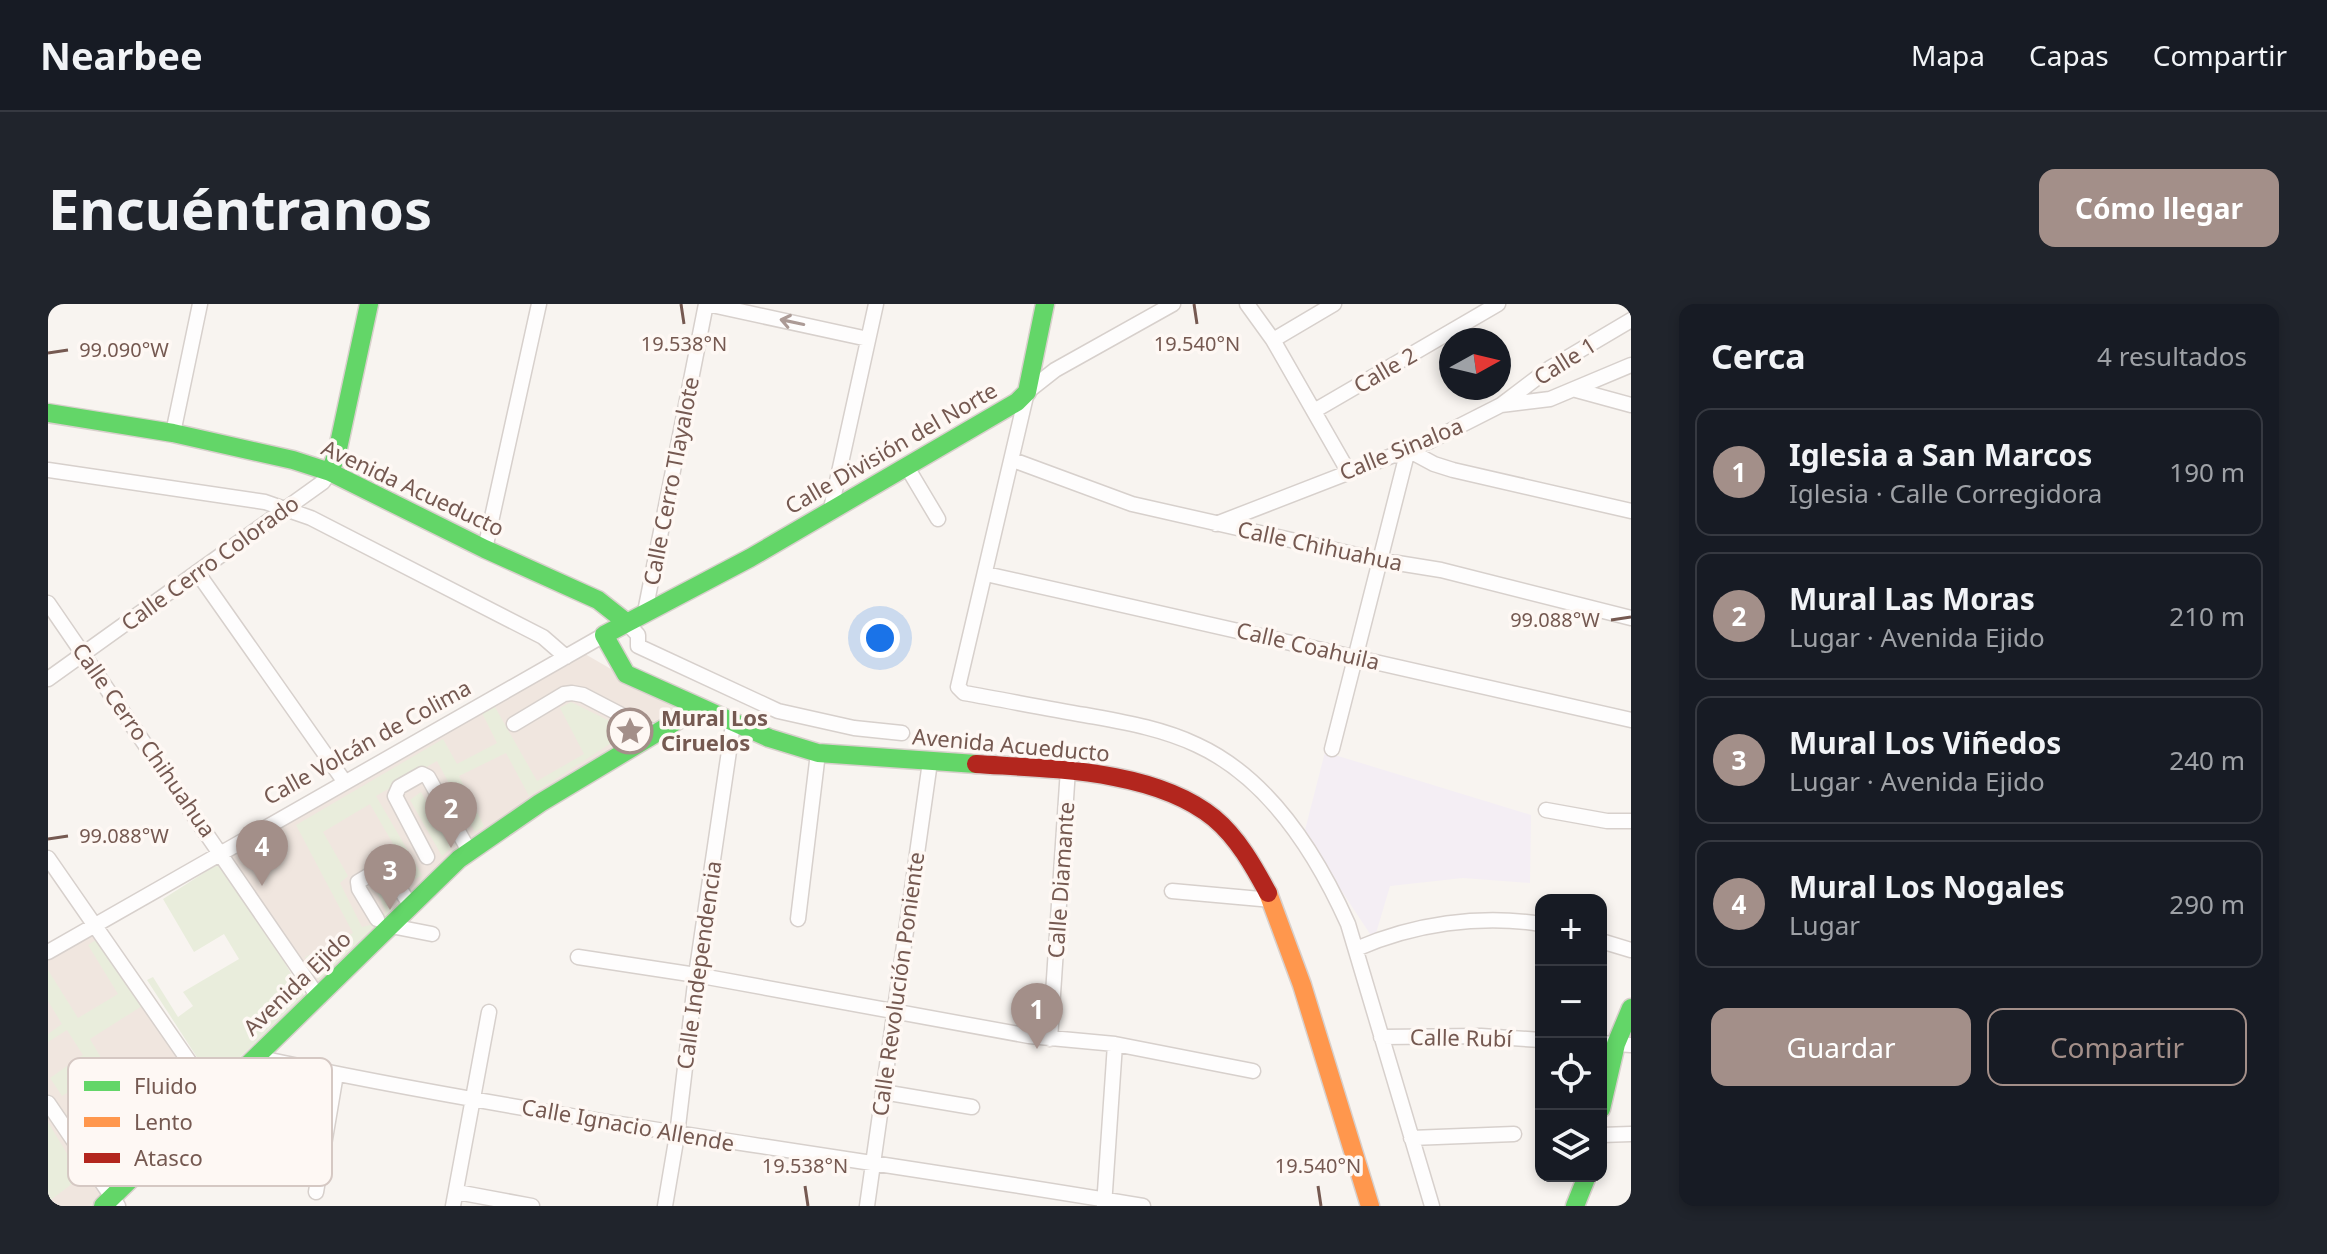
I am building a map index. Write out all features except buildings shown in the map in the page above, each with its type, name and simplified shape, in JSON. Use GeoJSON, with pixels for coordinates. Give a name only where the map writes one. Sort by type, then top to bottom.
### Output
{"type":"FeatureCollection","features":[{"type":"Feature","properties":{"kind":"street"},"geometry":{"type":"LineString","coordinates":[[173,433],[200,304]]}},
{"type":"Feature","properties":{"kind":"street"},"geometry":{"type":"LineString","coordinates":[[330,472],[337,453],[369,304]]}},
{"type":"Feature","properties":{"kind":"street"},"geometry":{"type":"LineString","coordinates":[[485,549],[539,304]]}},
{"type":"Feature","properties":{"kind":"street"},"geometry":{"type":"LineString","coordinates":[[707,304],[868,339]]}},
{"type":"Feature","properties":{"kind":"street","name":"Calle Cerro Tlayalote"},"geometry":{"type":"LineString","coordinates":[[645,612],[707,304]]}},
{"type":"Feature","properties":{"kind":"street"},"geometry":{"type":"LineString","coordinates":[[830,513],[876,304]]}},
{"type":"Feature","properties":{"kind":"street"},"geometry":{"type":"LineString","coordinates":[[986,574],[1045,304]]}},
{"type":"Feature","properties":{"kind":"street","name":"Calle División del Norte"},"geometry":{"type":"LineString","coordinates":[[626,622],[830,513],[1002,413],[1055,370],[1173,304]]}},
{"type":"Feature","properties":{"kind":"street"},"geometry":{"type":"LineString","coordinates":[[1247,304],[1273,340],[1348,471]]}},
{"type":"Feature","properties":{"kind":"street"},"geometry":{"type":"LineString","coordinates":[[1273,340],[1334,304]]}},
{"type":"Feature","properties":{"kind":"street","name":"Calle 2"},"geometry":{"type":"LineString","coordinates":[[1314,411],[1498,304]]}},
{"type":"Feature","properties":{"kind":"street","name":"Calle 1"},"geometry":{"type":"LineString","coordinates":[[1501,405],[1550,368],[1631,320]]}},
{"type":"Feature","properties":{"kind":"street","name":"Calle Sinaloa"},"geometry":{"type":"LineString","coordinates":[[1216,524],[1408,450],[1501,405],[1550,399],[1631,365]]}},
{"type":"Feature","properties":{"kind":"street"},"geometry":{"type":"LineString","coordinates":[[1576,390],[1631,405]]}},
{"type":"Feature","properties":{"kind":"street","name":"Avenida Acueducto"},"geometry":{"type":"LineString","coordinates":[[48,413],[173,433],[293,460],[330,472],[485,549],[598,600],[638,635],[638,646],[757,703],[825,723],[902,733]]}},
{"type":"Feature","properties":{"kind":"street"},"geometry":{"type":"LineString","coordinates":[[1332,749],[1408,450],[1453,470],[1631,511]]}},
{"type":"Feature","properties":{"kind":"street","name":"Calle Chihuahua"},"geometry":{"type":"LineString","coordinates":[[1013,460],[1108,496],[1216,524],[1379,560],[1441,570],[1631,618]]}},
{"type":"Feature","properties":{"kind":"street"},"geometry":{"type":"LineString","coordinates":[[907,467],[938,519]]}},
{"type":"Feature","properties":{"kind":"street"},"geometry":{"type":"LineString","coordinates":[[48,470],[265,502],[311,518],[543,637],[566,657]]}},
{"type":"Feature","properties":{"kind":"street","name":"Calle Cerro Colorado"},"geometry":{"type":"LineString","coordinates":[[48,679],[323,482],[330,472]]}},
{"type":"Feature","properties":{"kind":"street"},"geometry":{"type":"LineString","coordinates":[[197,572],[344,781]]}},
{"type":"Feature","properties":{"kind":"street","name":"Avenida Acueducto"},"geometry":{"type":"LineString","coordinates":[[986,574],[959,689],[964,693],[1164,731],[1228,762],[1288,822],[1333,889],[1356,949],[1432,1206]]}},
{"type":"Feature","properties":{"kind":"street","name":"Calle Coahuila"},"geometry":{"type":"LineString","coordinates":[[986,574],[1631,720]]}},
{"type":"Feature","properties":{"kind":"street","name":"Calle Cerro Chihuahua"},"geometry":{"type":"LineString","coordinates":[[48,603],[319,998]]}},
{"type":"Feature","properties":{"kind":"street","name":"Calle Volcán de Colima"},"geometry":{"type":"LineString","coordinates":[[48,952],[626,622]]}},
{"type":"Feature","properties":{"kind":"street","name":"Avenida Acueducto"},"geometry":{"type":"LineString","coordinates":[[604,635],[626,674],[786,745],[818,753],[1068,769],[1119,778],[1164,791],[1199,809],[1234,837],[1272,900],[1370,1206]]}},
{"type":"Feature","properties":{"kind":"street"},"geometry":{"type":"LineString","coordinates":[[514,724],[564,694],[572,693],[583,695],[656,733]]}},
{"type":"Feature","properties":{"kind":"street","name":"Avenida Ejido"},"geometry":{"type":"LineString","coordinates":[[256,1057],[319,998],[384,922],[411,906],[469,851],[540,803],[698,708]]}},
{"type":"Feature","properties":{"kind":"street","name":"Calle Independencia"},"geometry":{"type":"LineString","coordinates":[[665,1206],[733,724]]}},
{"type":"Feature","properties":{"kind":"street"},"geometry":{"type":"LineString","coordinates":[[798,919],[818,753]]}},
{"type":"Feature","properties":{"kind":"street","name":"Calle Revolución Poniente"},"geometry":{"type":"LineString","coordinates":[[867,1206],[930,762]]}},
{"type":"Feature","properties":{"kind":"street","name":"Calle Diamante"},"geometry":{"type":"LineString","coordinates":[[1050,1039],[1068,769]]}},
{"type":"Feature","properties":{"kind":"street"},"geometry":{"type":"LineString","coordinates":[[427,857],[395,796],[399,787],[422,774],[428,777],[469,851]]}},
{"type":"Feature","properties":{"kind":"street"},"geometry":{"type":"LineString","coordinates":[[1546,810],[1607,821],[1631,821]]}},
{"type":"Feature","properties":{"kind":"street"},"geometry":{"type":"LineString","coordinates":[[48,858],[187,1058]]}},
{"type":"Feature","properties":{"kind":"street"},"geometry":{"type":"LineString","coordinates":[[411,906],[388,871],[378,870],[358,882],[359,889],[384,922],[432,934]]}},
{"type":"Feature","properties":{"kind":"street"},"geometry":{"type":"LineString","coordinates":[[1172,891],[1272,900]]}},
{"type":"Feature","properties":{"kind":"street"},"geometry":{"type":"LineString","coordinates":[[1356,949],[1381,939],[1445,924],[1487,920],[1535,924]]}},
{"type":"Feature","properties":{"kind":"street"},"geometry":{"type":"LineString","coordinates":[[1607,943],[1631,950]]}},
{"type":"Feature","properties":{"kind":"street"},"geometry":{"type":"LineString","coordinates":[[578,957],[696,975],[1050,1039],[1115,1044],[1253,1071]]}},
{"type":"Feature","properties":{"kind":"street"},"geometry":{"type":"LineString","coordinates":[[1607,1083],[1616,1044],[1631,1008]]}},
{"type":"Feature","properties":{"kind":"street"},"geometry":{"type":"LineString","coordinates":[[489,1012],[455,1199],[532,1206]]}},
{"type":"Feature","properties":{"kind":"street","name":"Calle Rubí"},"geometry":{"type":"LineString","coordinates":[[1381,1037],[1481,1036],[1535,1040]]}},
{"type":"Feature","properties":{"kind":"street"},"geometry":{"type":"LineString","coordinates":[[1104,1203],[1115,1044]]}},
{"type":"Feature","properties":{"kind":"street","name":"Calle Ignacio Allende"},"geometry":{"type":"LineString","coordinates":[[256,1057],[261,1058]]}},
{"type":"Feature","properties":{"kind":"street","name":"Calle Ignacio Allende"},"geometry":{"type":"LineString","coordinates":[[332,1073],[677,1135],[873,1162],[1104,1203],[1143,1206]]}},
{"type":"Feature","properties":{"kind":"street"},"geometry":{"type":"LineString","coordinates":[[332,1098],[336,1074]]}},
{"type":"Feature","properties":{"kind":"street"},"geometry":{"type":"LineString","coordinates":[[883,1092],[972,1107]]}},
{"type":"Feature","properties":{"kind":"street"},"geometry":{"type":"LineString","coordinates":[[48,1103],[68,1135]]}},
{"type":"Feature","properties":{"kind":"street"},"geometry":{"type":"LineString","coordinates":[[1411,1138],[1514,1134]]}},
{"type":"Feature","properties":{"kind":"street"},"geometry":{"type":"LineString","coordinates":[[1607,1135],[1631,1134]]}},
{"type":"Feature","properties":{"kind":"street"},"geometry":{"type":"LineString","coordinates":[[1575,1206],[1585,1182]]}},
{"type":"Feature","properties":{"kind":"street"},"geometry":{"type":"LineString","coordinates":[[100,1186],[111,1203]]}},
{"type":"Feature","properties":{"kind":"street","name":"Avenida Ejido"},"geometry":{"type":"LineString","coordinates":[[111,1203],[127,1186]]}},
{"type":"Feature","properties":{"kind":"street"},"geometry":{"type":"LineString","coordinates":[[316,1192],[317,1186]]}},
{"type":"Feature","properties":{"kind":"shaded area"},"geometry":{"type":"Polygon","coordinates":[[[573,647],[623,676],[692,707],[484,838],[321,999],[225,856],[573,647]]]}},
{"type":"Feature","properties":{"kind":"shaded area"},"geometry":{"type":"Polygon","coordinates":[[[1325,752],[1531,815],[1530,883],[1463,878],[1390,886],[1374,940],[1304,834],[1325,752]]]}},
{"type":"Feature","properties":{"kind":"shaded area"},"geometry":{"type":"Polygon","coordinates":[[[94,925],[187,1058],[68,1058],[68,1186],[125,1186],[105,1206],[48,1206],[48,954],[94,925]]]}},
{"type":"Feature","properties":{"kind":"green space"},"geometry":{"type":"Polygon","coordinates":[[[491,700],[537,781],[584,754],[560,708],[571,702],[630,731],[529,796],[506,753],[459,776],[484,826],[475,832],[437,761],[376,796],[422,875],[414,880],[370,804],[323,832],[348,876],[340,883],[362,927],[370,925],[386,912],[373,884],[376,882],[390,909],[396,906],[319,980],[305,957],[353,933],[296,825],[443,739],[457,764],[497,743],[479,707],[491,700]]]}},
{"type":"Feature","properties":{"kind":"green space"},"geometry":{"type":"Polygon","coordinates":[[[421,792],[451,848],[442,856],[410,800],[421,792]]]}},
{"type":"Feature","properties":{"kind":"green space"},"geometry":{"type":"Polygon","coordinates":[[[224,860],[305,997],[239,1058],[197,1058],[147,980],[153,977],[178,1017],[193,1006],[183,992],[239,959],[224,934],[194,952],[163,899],[224,860]]]}},
{"type":"Feature","properties":{"kind":"green space"},"geometry":{"type":"Polygon","coordinates":[[[99,938],[142,1006],[90,1039],[101,1058],[79,1058],[83,1055],[67,1030],[48,1042],[48,1034],[62,1024],[48,1001],[48,970],[78,1018],[118,994],[88,945],[99,938]]]}},
{"type":"Feature","properties":{"kind":"green space"},"geometry":{"type":"Polygon","coordinates":[[[68,1065],[68,1092],[62,1096],[50,1078],[68,1065]]]}},
{"type":"Feature","properties":{"kind":"green space"},"geometry":{"type":"Polygon","coordinates":[[[48,1122],[68,1155],[69,1186],[48,1202],[48,1122]]]}},
{"type":"Feature","properties":{"kind":"traffic: fast"},"geometry":{"type":"LineString","coordinates":[[330,472],[337,453],[369,304]]}},
{"type":"Feature","properties":{"kind":"traffic: fast"},"geometry":{"type":"LineString","coordinates":[[976,764],[818,753],[769,738],[626,674],[604,635],[750,558],[1017,402],[1027,392],[1045,304]]}},
{"type":"Feature","properties":{"kind":"traffic: fast"},"geometry":{"type":"LineString","coordinates":[[48,413],[173,433],[293,460],[330,472],[485,549],[598,600],[626,622]]}},
{"type":"Feature","properties":{"kind":"traffic: fast"},"geometry":{"type":"LineString","coordinates":[[255,1058],[459,859],[540,803],[698,708]]}},
{"type":"Feature","properties":{"kind":"traffic: fast"},"geometry":{"type":"LineString","coordinates":[[1607,1083],[1616,1044],[1631,1008]]}},
{"type":"Feature","properties":{"kind":"traffic: fast"},"geometry":{"type":"LineString","coordinates":[[1575,1206],[1585,1182]]}},
{"type":"Feature","properties":{"kind":"traffic: fast"},"geometry":{"type":"LineString","coordinates":[[103,1206],[124,1186]]}},
{"type":"Feature","properties":{"kind":"traffic: slow"},"geometry":{"type":"LineString","coordinates":[[1268,893],[1302,985],[1370,1206]]}},
{"type":"Feature","properties":{"kind":"traffic: jam"},"geometry":{"type":"LineString","coordinates":[[976,764],[1100,774],[1162,790],[1190,802],[1231,834],[1268,893]]}},
{"type":"Feature","properties":{"kind":"place","name":"Mural Los Ciruelos"},"geometry":{"type":"Point","coordinates":[630,731]}},
{"type":"Feature","properties":{"kind":"place","name":"Mural Las Moras"},"geometry":{"type":"Point","coordinates":[451,848]}},
{"type":"Feature","properties":{"kind":"place","name":"Mural Los Nogales"},"geometry":{"type":"Point","coordinates":[262,886]}},
{"type":"Feature","properties":{"kind":"place","name":"Mural Los Viñedos"},"geometry":{"type":"Point","coordinates":[390,910]}},
{"type":"Feature","properties":{"kind":"place","name":"Iglesia a San Marcos"},"geometry":{"type":"Point","coordinates":[1037,1049]}}]}
